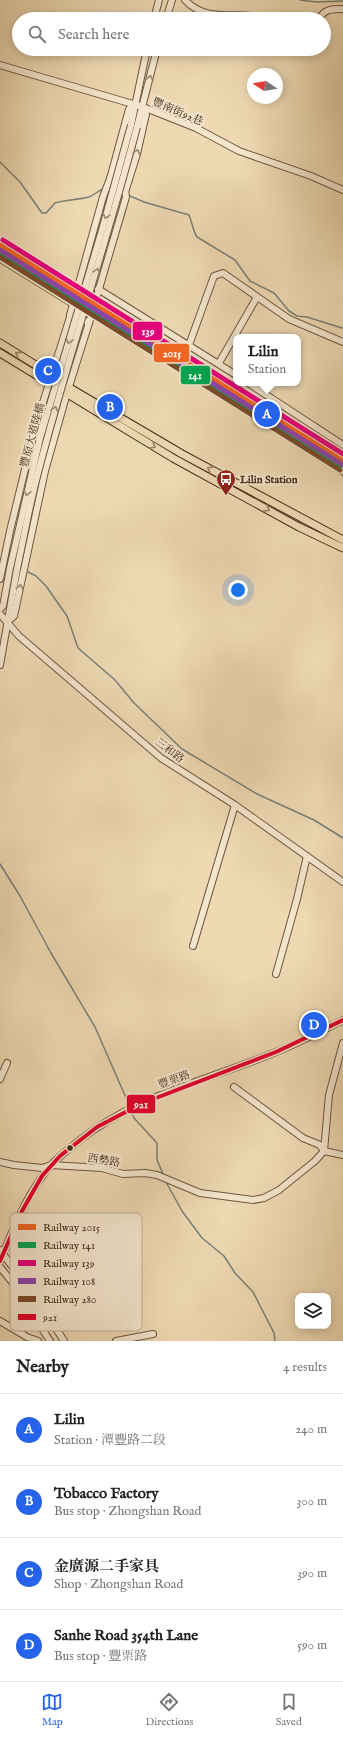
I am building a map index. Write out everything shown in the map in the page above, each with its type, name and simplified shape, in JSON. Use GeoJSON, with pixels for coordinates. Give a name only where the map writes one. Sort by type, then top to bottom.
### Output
{"type":"FeatureCollection","features":[{"type":"Feature","properties":{"kind":"main road"},"geometry":{"type":"LineString","coordinates":[[0,343],[52,375],[68,390],[120,426],[173,458],[279,516],[343,548]]}},
{"type":"Feature","properties":{"kind":"main road"},"geometry":{"type":"LineString","coordinates":[[0,352],[49,382],[68,390],[122,418],[182,454],[343,540]]}},
{"type":"Feature","properties":{"kind":"street"},"geometry":{"type":"LineString","coordinates":[[156,12],[159,0]]}},
{"type":"Feature","properties":{"kind":"street"},"geometry":{"type":"LineString","coordinates":[[168,12],[172,0]]}},
{"type":"Feature","properties":{"kind":"street"},"geometry":{"type":"LineString","coordinates":[[186,0],[192,8],[205,12]]}},
{"type":"Feature","properties":{"kind":"street"},"geometry":{"type":"LineString","coordinates":[[323,12],[343,9]]}},
{"type":"Feature","properties":{"kind":"street"},"geometry":{"type":"LineString","coordinates":[[134,126],[135,104],[145,56]]}},
{"type":"Feature","properties":{"kind":"street"},"geometry":{"type":"LineString","coordinates":[[134,126],[143,107],[155,56]]}},
{"type":"Feature","properties":{"kind":"street","name":"豐南街92巷"},"geometry":{"type":"LineString","coordinates":[[0,65],[135,104],[196,128],[239,151],[311,176],[343,190]]}},
{"type":"Feature","properties":{"kind":"street"},"geometry":{"type":"LineString","coordinates":[[106,200],[129,109],[135,104]]}},
{"type":"Feature","properties":{"kind":"street"},"geometry":{"type":"LineString","coordinates":[[7,622],[14,616],[45,471],[137,154],[146,114],[143,107]]}},
{"type":"Feature","properties":{"kind":"street","name":"豐原大道陸橋"},"geometry":{"type":"LineString","coordinates":[[14,569],[40,438],[134,126]]}},
{"type":"Feature","properties":{"kind":"street"},"geometry":{"type":"LineString","coordinates":[[52,375],[111,176]]}},
{"type":"Feature","properties":{"kind":"street"},"geometry":{"type":"LineString","coordinates":[[121,205],[126,193]]}},
{"type":"Feature","properties":{"kind":"street"},"geometry":{"type":"LineString","coordinates":[[189,345],[214,276],[223,273],[289,319],[343,342]]}},
{"type":"Feature","properties":{"kind":"street"},"geometry":{"type":"LineString","coordinates":[[98,289],[233,373]]}},
{"type":"Feature","properties":{"kind":"street"},"geometry":{"type":"LineString","coordinates":[[236,334],[257,297]]}},
{"type":"Feature","properties":{"kind":"street"},"geometry":{"type":"LineString","coordinates":[[70,315],[89,323]]}},
{"type":"Feature","properties":{"kind":"street"},"geometry":{"type":"LineString","coordinates":[[219,364],[233,339]]}},
{"type":"Feature","properties":{"kind":"street"},"geometry":{"type":"LineString","coordinates":[[0,579],[10,531],[34,434],[49,382],[60,358]]}},
{"type":"Feature","properties":{"kind":"street"},"geometry":{"type":"LineString","coordinates":[[68,390],[70,374]]}},
{"type":"Feature","properties":{"kind":"street"},"geometry":{"type":"LineString","coordinates":[[253,386],[343,446]]}},
{"type":"Feature","properties":{"kind":"street"},"geometry":{"type":"LineString","coordinates":[[0,609],[3,606],[14,569]]}},
{"type":"Feature","properties":{"kind":"street"},"geometry":{"type":"LineString","coordinates":[[0,665],[14,569]]}},
{"type":"Feature","properties":{"kind":"street","name":"三和路"},"geometry":{"type":"LineString","coordinates":[[0,614],[19,636],[162,758],[235,805],[343,882]]}},
{"type":"Feature","properties":{"kind":"street"},"geometry":{"type":"LineString","coordinates":[[193,946],[235,805]]}},
{"type":"Feature","properties":{"kind":"street"},"geometry":{"type":"LineString","coordinates":[[276,974],[298,899],[307,856]]}},
{"type":"Feature","properties":{"kind":"street","name":"豐栗路"},"geometry":{"type":"LineString","coordinates":[[21,1213],[51,1165],[87,1134],[114,1116],[152,1098],[266,1056],[343,1020]]}},
{"type":"Feature","properties":{"kind":"street"},"geometry":{"type":"LineString","coordinates":[[324,1151],[329,1095],[343,1043]]}},
{"type":"Feature","properties":{"kind":"street"},"geometry":{"type":"LineString","coordinates":[[0,1079],[7,1063]]}},
{"type":"Feature","properties":{"kind":"street"},"geometry":{"type":"LineString","coordinates":[[234,1087],[303,1138],[320,1145],[324,1151],[343,1155]]}},
{"type":"Feature","properties":{"kind":"street","name":"西勢路"},"geometry":{"type":"LineString","coordinates":[[0,1162],[42,1168],[51,1165],[102,1168],[123,1174],[145,1173],[157,1175],[200,1193],[253,1200],[264,1198],[279,1190],[315,1161],[324,1151]]}},
{"type":"Feature","properties":{"kind":"street","name":"豐栗路"},"geometry":{"type":"LineString","coordinates":[[0,1262],[2,1252],[10,1234]]}},
{"type":"Feature","properties":{"kind":"street"},"geometry":{"type":"LineString","coordinates":[[2,1252],[10,1263]]}},
{"type":"Feature","properties":{"kind":"street"},"geometry":{"type":"LineString","coordinates":[[0,1267],[10,1280]]}},
{"type":"Feature","properties":{"kind":"street"},"geometry":{"type":"LineString","coordinates":[[0,1321],[10,1327]]}},
{"type":"Feature","properties":{"kind":"street"},"geometry":{"type":"LineString","coordinates":[[17,1331],[38,1341]]}},
{"type":"Feature","properties":{"kind":"street"},"geometry":{"type":"LineString","coordinates":[[44,1331],[50,1341]]}},
{"type":"Feature","properties":{"kind":"street"},"geometry":{"type":"LineString","coordinates":[[58,1331],[64,1341]]}},
{"type":"Feature","properties":{"kind":"street"},"geometry":{"type":"LineString","coordinates":[[116,1341],[153,1334]]}},
{"type":"Feature","properties":{"kind":"green space"},"geometry":{"type":"Polygon","coordinates":[[[0,253],[74,300],[71,307],[0,263],[0,253]]]}},
{"type":"Feature","properties":{"kind":"green space"},"geometry":{"type":"Polygon","coordinates":[[[94,313],[210,385],[209,388],[321,458],[326,456],[343,467],[343,476],[93,319],[94,313]]]}},
{"type":"Feature","properties":{"kind":"waterway"},"geometry":{"type":"LineString","coordinates":[[300,0],[316,2],[343,1]]}},
{"type":"Feature","properties":{"kind":"waterway"},"geometry":{"type":"LineString","coordinates":[[0,162],[20,182],[42,213],[46,213],[55,203],[89,197],[103,189]]}},
{"type":"Feature","properties":{"kind":"waterway"},"geometry":{"type":"LineString","coordinates":[[128,195],[144,202],[189,215],[197,237],[235,260],[250,281],[274,293],[289,311],[297,316],[307,317],[342,328]]}},
{"type":"Feature","properties":{"kind":"waterway"},"geometry":{"type":"LineString","coordinates":[[26,571],[36,576],[46,586],[67,616],[78,648],[115,680],[134,703],[182,749],[257,794],[314,820],[343,838]]}},
{"type":"Feature","properties":{"kind":"waterway"},"geometry":{"type":"LineString","coordinates":[[0,864],[95,1027],[130,1107]]}},
{"type":"Feature","properties":{"kind":"waterway"},"geometry":{"type":"LineString","coordinates":[[131,1111],[134,1118],[157,1143],[157,1160],[163,1174]]}},
{"type":"Feature","properties":{"kind":"waterway"},"geometry":{"type":"LineString","coordinates":[[166,1182],[182,1211],[202,1238],[224,1256],[235,1273],[253,1292],[274,1333],[275,1341]]}},
{"type":"Feature","properties":{"kind":"tunnel"},"geometry":{"type":"LineString","coordinates":[[85,272],[106,200]]}},
{"type":"Feature","properties":{"kind":"tunnel"},"geometry":{"type":"LineString","coordinates":[[73,364],[104,262]]}},
{"type":"Feature","properties":{"kind":"rail line","name":"139"},"geometry":{"type":"LineString","coordinates":[[3,240],[233,385]]}},
{"type":"Feature","properties":{"kind":"rail line","name":"2015"},"geometry":{"type":"LineString","coordinates":[[0,245],[343,461]]}},
{"type":"Feature","properties":{"kind":"rail line","name":"108"},"geometry":{"type":"LineString","coordinates":[[0,250],[343,465]]}},
{"type":"Feature","properties":{"kind":"rail line","name":"141"},"geometry":{"type":"LineString","coordinates":[[0,252],[340,466]]}},
{"type":"Feature","properties":{"kind":"rail line","name":"280"},"geometry":{"type":"LineString","coordinates":[[0,257],[340,470]]}},
{"type":"Feature","properties":{"kind":"rail line","name":"139"},"geometry":{"type":"LineString","coordinates":[[235,386],[343,454]]}},
{"type":"Feature","properties":{"kind":"transit line","name":"921"},"geometry":{"type":"LineString","coordinates":[[21,1213],[42,1176],[60,1156],[97,1127],[143,1103],[276,1052],[343,1020]]}},
{"type":"Feature","properties":{"kind":"transit line","name":"921"},"geometry":{"type":"LineString","coordinates":[[0,1261],[10,1238]]}},
{"type":"Feature","properties":{"kind":"place","name":"金廣源二手家具"},"geometry":{"type":"Point","coordinates":[48,371]}},
{"type":"Feature","properties":{"kind":"place","name":"Tobacco Factory"},"geometry":{"type":"Point","coordinates":[110,407]}},
{"type":"Feature","properties":{"kind":"place","name":"Lilin"},"geometry":{"type":"Point","coordinates":[267,414]}},
{"type":"Feature","properties":{"kind":"place","name":"Lilin Station"},"geometry":{"type":"Point","coordinates":[226,496]}},
{"type":"Feature","properties":{"kind":"place","name":"Sanhe Road 354th Lane"},"geometry":{"type":"Point","coordinates":[314,1025]}}]}
